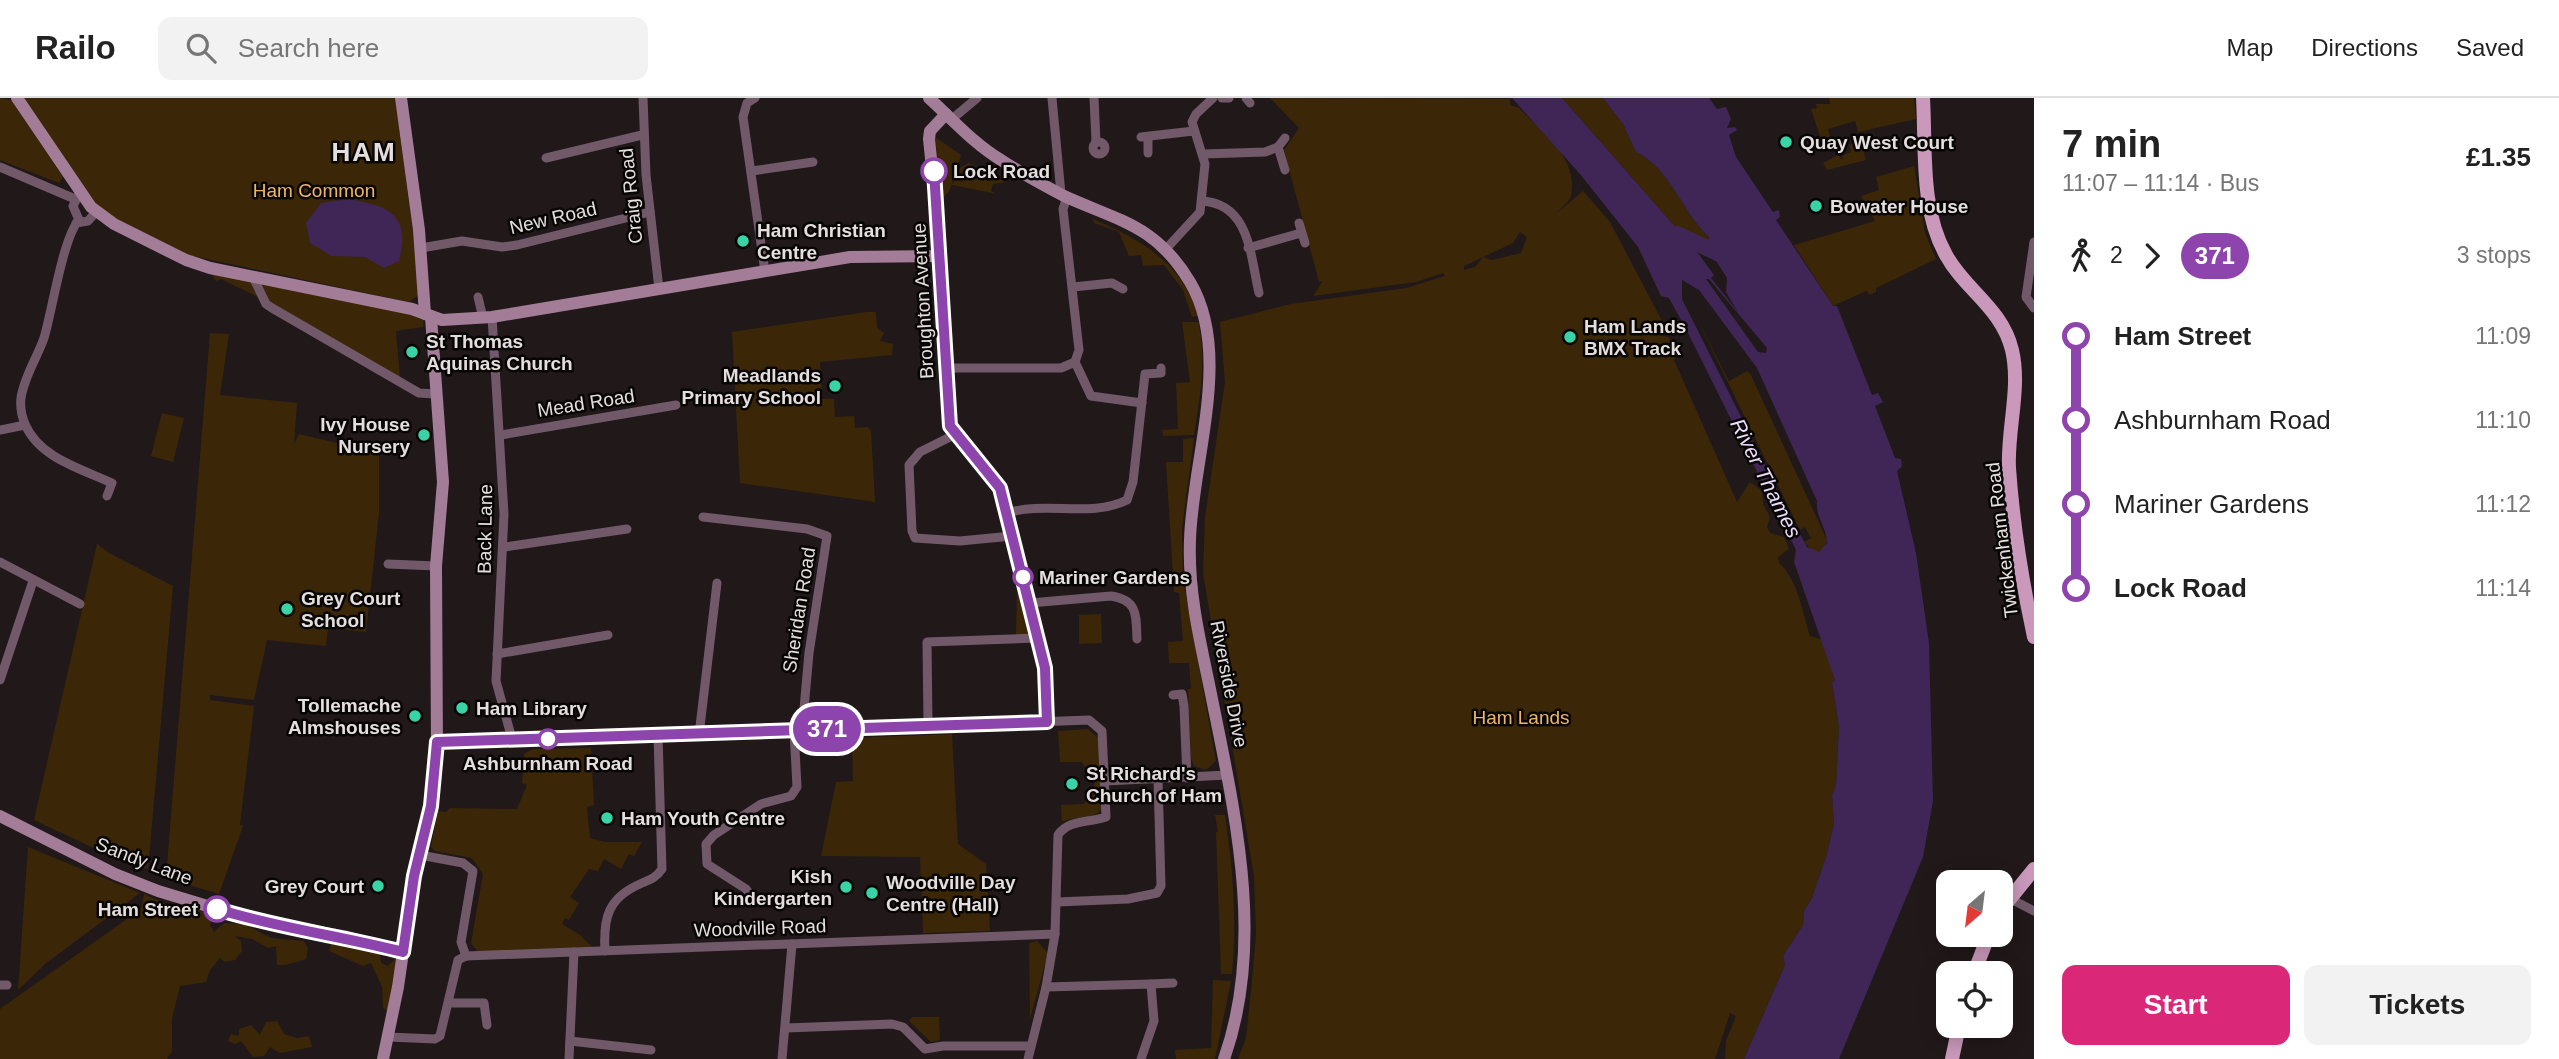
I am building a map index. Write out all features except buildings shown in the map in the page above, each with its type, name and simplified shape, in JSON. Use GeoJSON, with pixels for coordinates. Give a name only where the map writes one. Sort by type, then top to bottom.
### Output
{"type":"FeatureCollection","features":[{"type":"Feature","properties":{"kind":"main road","name":"Twickenham Road"},"geometry":{"type":"LineString","coordinates":[[1923,98],[1930,212],[1934,231],[1951,263],[1997,315],[2012,351],[2009,465],[2023,586],[2034,637]]}},
{"type":"Feature","properties":{"kind":"main road"},"geometry":{"type":"LineString","coordinates":[[2013,893],[2034,869]]}},
{"type":"Feature","properties":{"kind":"main road"},"geometry":{"type":"LineString","coordinates":[[1952,1059],[1956,1038]]}},
{"type":"Feature","properties":{"kind":"street"},"geometry":{"type":"LineString","coordinates":[[17,98],[77,197],[73,211],[79,220],[43,339],[21,396],[25,425],[46,452],[112,483],[107,496]]}},
{"type":"Feature","properties":{"kind":"street"},"geometry":{"type":"LineString","coordinates":[[383,1059],[414,876],[431,806],[437,742],[436,566],[443,482],[421,248],[401,98]]}},
{"type":"Feature","properties":{"kind":"street","name":"Craig Road"},"geometry":{"type":"LineString","coordinates":[[643,98],[642,135],[659,289]]}},
{"type":"Feature","properties":{"kind":"street"},"geometry":{"type":"LineString","coordinates":[[755,98],[747,103],[743,117],[765,272]]}},
{"type":"Feature","properties":{"kind":"street","name":"Riverside Drive"},"geometry":{"type":"LineString","coordinates":[[929,98],[998,158],[1064,195],[1150,234],[1190,281],[1203,315],[1209,373],[1193,495],[1190,568],[1196,622],[1228,775],[1242,878],[1244,951],[1239,995],[1224,1059]]}},
{"type":"Feature","properties":{"kind":"street"},"geometry":{"type":"LineString","coordinates":[[949,117],[977,98]]}},
{"type":"Feature","properties":{"kind":"street"},"geometry":{"type":"LineString","coordinates":[[1052,98],[1079,350],[1075,362],[1091,397],[1142,404]]}},
{"type":"Feature","properties":{"kind":"street"},"geometry":{"type":"LineString","coordinates":[[1094,98],[1096,142]]}},
{"type":"Feature","properties":{"kind":"street"},"geometry":{"type":"LineString","coordinates":[[1166,250],[1197,217],[1202,201],[1204,154],[1192,122],[1196,114],[1213,98]]}},
{"type":"Feature","properties":{"kind":"street"},"geometry":{"type":"LineString","coordinates":[[1222,98],[1229,98]]}},
{"type":"Feature","properties":{"kind":"street","name":"Broughton Avenue"},"geometry":{"type":"LineString","coordinates":[[949,117],[930,131],[929,139],[941,256],[949,415],[954,435]]}},
{"type":"Feature","properties":{"kind":"street"},"geometry":{"type":"LineString","coordinates":[[1148,153],[1145,137],[1194,131]]}},
{"type":"Feature","properties":{"kind":"street"},"geometry":{"type":"LineString","coordinates":[[546,158],[642,135]]}},
{"type":"Feature","properties":{"kind":"street"},"geometry":{"type":"LineString","coordinates":[[1204,154],[1265,152],[1278,147],[1285,138]]}},
{"type":"Feature","properties":{"kind":"street"},"geometry":{"type":"LineString","coordinates":[[1278,147],[1285,170]]}},
{"type":"Feature","properties":{"kind":"street"},"geometry":{"type":"LineString","coordinates":[[752,172],[813,162]]}},
{"type":"Feature","properties":{"kind":"street"},"geometry":{"type":"LineString","coordinates":[[0,167],[77,197],[96,212],[186,260],[446,320],[487,318],[850,257],[941,256]]}},
{"type":"Feature","properties":{"kind":"street"},"geometry":{"type":"LineString","coordinates":[[1202,201],[1221,204],[1235,215],[1248,248],[1259,293]]}},
{"type":"Feature","properties":{"kind":"street"},"geometry":{"type":"LineString","coordinates":[[76,223],[88,221],[96,212]]}},
{"type":"Feature","properties":{"kind":"street","name":"New Road"},"geometry":{"type":"LineString","coordinates":[[421,248],[462,241],[502,247],[517,245],[650,212]]}},
{"type":"Feature","properties":{"kind":"street"},"geometry":{"type":"LineString","coordinates":[[1248,248],[1300,228],[1305,243]]}},
{"type":"Feature","properties":{"kind":"street"},"geometry":{"type":"LineString","coordinates":[[2032,306],[2026,297],[2034,242]]}},
{"type":"Feature","properties":{"kind":"street"},"geometry":{"type":"LineString","coordinates":[[253,277],[262,303],[411,388],[435,394]]}},
{"type":"Feature","properties":{"kind":"street"},"geometry":{"type":"LineString","coordinates":[[1073,288],[1112,283],[1123,289]]}},
{"type":"Feature","properties":{"kind":"street","name":"Back Lane"},"geometry":{"type":"LineString","coordinates":[[478,297],[487,318],[501,435],[505,547],[496,654],[497,693],[512,739]]}},
{"type":"Feature","properties":{"kind":"street"},"geometry":{"type":"LineString","coordinates":[[946,369],[1061,368],[1075,362]]}},
{"type":"Feature","properties":{"kind":"street"},"geometry":{"type":"LineString","coordinates":[[1007,513],[1025,509],[1111,508],[1127,500],[1133,482],[1145,374],[1161,373],[1161,368]]}},
{"type":"Feature","properties":{"kind":"street","name":"Mead Road"},"geometry":{"type":"LineString","coordinates":[[501,435],[677,405]]}},
{"type":"Feature","properties":{"kind":"street"},"geometry":{"type":"LineString","coordinates":[[0,430],[25,425]]}},
{"type":"Feature","properties":{"kind":"street"},"geometry":{"type":"LineString","coordinates":[[1012,536],[960,541],[915,538],[912,531],[909,465],[920,452],[954,435],[995,479],[1007,513],[1045,668],[1047,722]]}},
{"type":"Feature","properties":{"kind":"street","name":"Sheridan Road"},"geometry":{"type":"LineString","coordinates":[[703,517],[807,529],[827,536],[798,731]]}},
{"type":"Feature","properties":{"kind":"street"},"geometry":{"type":"LineString","coordinates":[[505,547],[627,529]]}},
{"type":"Feature","properties":{"kind":"street"},"geometry":{"type":"LineString","coordinates":[[0,562],[80,604]]}},
{"type":"Feature","properties":{"kind":"street"},"geometry":{"type":"LineString","coordinates":[[388,564],[436,566]]}},
{"type":"Feature","properties":{"kind":"street"},"geometry":{"type":"LineString","coordinates":[[0,680],[2,667],[33,581]]}},
{"type":"Feature","properties":{"kind":"street"},"geometry":{"type":"LineString","coordinates":[[699,735],[717,583]]}},
{"type":"Feature","properties":{"kind":"street"},"geometry":{"type":"LineString","coordinates":[[1030,603],[1123,597],[1132,602],[1136,610],[1137,639]]}},
{"type":"Feature","properties":{"kind":"street"},"geometry":{"type":"LineString","coordinates":[[496,654],[608,635]]}},
{"type":"Feature","properties":{"kind":"street"},"geometry":{"type":"LineString","coordinates":[[928,725],[927,642],[1037,638]]}},
{"type":"Feature","properties":{"kind":"street"},"geometry":{"type":"LineString","coordinates":[[1173,695],[1182,694],[1184,706],[1186,778]]}},
{"type":"Feature","properties":{"kind":"street"},"geometry":{"type":"LineString","coordinates":[[437,742],[1089,720],[1097,723],[1102,731],[1105,817],[1072,823],[1058,835],[1055,934],[1046,987],[1028,1059]]}},
{"type":"Feature","properties":{"kind":"street"},"geometry":{"type":"LineString","coordinates":[[753,898],[746,889],[707,864],[706,844],[714,835],[761,804],[791,796],[797,787],[798,731]]}},
{"type":"Feature","properties":{"kind":"street"},"geometry":{"type":"LineString","coordinates":[[605,951],[605,917],[612,902],[627,890],[657,877],[662,869],[659,735]]}},
{"type":"Feature","properties":{"kind":"street"},"geometry":{"type":"LineString","coordinates":[[1105,781],[1228,775]]}},
{"type":"Feature","properties":{"kind":"street"},"geometry":{"type":"LineString","coordinates":[[1058,902],[1128,899],[1157,893],[1161,886],[1158,779]]}},
{"type":"Feature","properties":{"kind":"street","name":"Sandy Lane"},"geometry":{"type":"LineString","coordinates":[[0,816],[115,874],[158,891],[257,921],[347,937],[403,952]]}},
{"type":"Feature","properties":{"kind":"street"},"geometry":{"type":"LineString","coordinates":[[388,1037],[435,1039],[442,1032],[458,960],[466,956],[461,942],[473,871],[463,863],[420,855]]}},
{"type":"Feature","properties":{"kind":"street"},"geometry":{"type":"LineString","coordinates":[[2013,900],[2034,911]]}},
{"type":"Feature","properties":{"kind":"street","name":"Woodville Road"},"geometry":{"type":"LineString","coordinates":[[466,956],[1055,934]]}},
{"type":"Feature","properties":{"kind":"street"},"geometry":{"type":"LineString","coordinates":[[782,1059],[792,944]]}},
{"type":"Feature","properties":{"kind":"street"},"geometry":{"type":"LineString","coordinates":[[569,1059],[574,952]]}},
{"type":"Feature","properties":{"kind":"street"},"geometry":{"type":"LineString","coordinates":[[1046,987],[1173,983]]}},
{"type":"Feature","properties":{"kind":"street"},"geometry":{"type":"LineString","coordinates":[[1141,1059],[1154,1021],[1152,984]]}},
{"type":"Feature","properties":{"kind":"street"},"geometry":{"type":"LineString","coordinates":[[449,1003],[484,1003],[487,1025]]}},
{"type":"Feature","properties":{"kind":"street"},"geometry":{"type":"LineString","coordinates":[[786,1028],[892,1024],[903,1027],[925,1049]]}},
{"type":"Feature","properties":{"kind":"street"},"geometry":{"type":"LineString","coordinates":[[570,1041],[651,1050]]}},
{"type":"Feature","properties":{"kind":"street"},"geometry":{"type":"LineString","coordinates":[[918,1059],[925,1049],[943,1046],[1031,1046]]}},
{"type":"Feature","properties":{"kind":"green space"},"geometry":{"type":"Polygon","coordinates":[[[0,98],[11,100],[63,177],[59,183],[0,160],[0,98]]]}},
{"type":"Feature","properties":{"kind":"green space","name":"Ham Common"},"geometry":{"type":"Polygon","coordinates":[[[23,98],[395,98],[421,293],[409,302],[188,255],[118,220],[95,204],[23,98]]]}},
{"type":"Feature","properties":{"kind":"green space","name":"Ham Lands"},"geometry":{"type":"Polygon","coordinates":[[[1270,98],[1510,99],[1510,105],[1519,108],[1548,136],[1569,170],[1571,196],[1557,213],[1583,191],[1610,222],[1661,319],[1665,336],[1673,340],[1677,356],[1674,360],[1737,502],[1750,482],[1762,491],[1763,504],[1770,517],[1767,527],[1770,533],[1784,537],[1789,549],[1778,557],[1779,563],[1791,578],[1810,636],[1823,640],[1835,680],[1832,683],[1839,727],[1836,787],[1832,795],[1834,823],[1812,898],[1804,911],[1803,925],[1783,956],[1785,965],[1744,1059],[1725,1059],[1726,1041],[1736,1016],[1730,1013],[1715,1059],[1238,1059],[1246,1038],[1256,935],[1254,876],[1203,573],[1205,517],[1225,382],[1220,322],[1291,304],[1406,288],[1445,276],[1443,273],[1416,282],[1313,296],[1323,281],[1319,282],[1284,150],[1299,128],[1270,98]],[[1520,232],[1513,243],[1483,257],[1492,260],[1521,253],[1527,237],[1520,232]],[[1483,257],[1464,266],[1464,270],[1475,267],[1483,257]]]}},
{"type":"Feature","properties":{"kind":"green space"},"geometry":{"type":"Polygon","coordinates":[[[1562,98],[1603,98],[1623,124],[1636,152],[1648,159],[1667,179],[1709,237],[1704,255],[1690,249],[1696,238],[1678,230],[1562,98]]]}},
{"type":"Feature","properties":{"kind":"green space"},"geometry":{"type":"Polygon","coordinates":[[[1829,98],[1914,98],[1916,119],[1858,132],[1855,121],[1828,129],[1831,140],[1822,142],[1811,109],[1817,108],[1816,104],[1830,104],[1829,98]]]}},
{"type":"Feature","properties":{"kind":"green space"},"geometry":{"type":"Polygon","coordinates":[[[935,137],[961,155],[949,192],[942,198],[935,137]]]}},
{"type":"Feature","properties":{"kind":"green space"},"geometry":{"type":"Polygon","coordinates":[[[1860,140],[1866,160],[1827,170],[1823,163],[1838,155],[1842,160],[1843,155],[1851,152],[1849,145],[1860,140]]]}},
{"type":"Feature","properties":{"kind":"green space"},"geometry":{"type":"Polygon","coordinates":[[[969,163],[1005,182],[993,184],[991,191],[997,194],[952,185],[959,168],[969,163]]]}},
{"type":"Feature","properties":{"kind":"green space"},"geometry":{"type":"Polygon","coordinates":[[[1914,166],[1925,233],[1936,259],[1876,288],[1876,292],[1870,295],[1866,291],[1833,306],[1794,245],[1875,221],[1861,196],[1879,190],[1876,177],[1914,166]]]}},
{"type":"Feature","properties":{"kind":"green space"},"geometry":{"type":"Polygon","coordinates":[[[1093,219],[1127,235],[1171,267],[1191,297],[1198,316],[1192,317],[1183,290],[1164,265],[1143,266],[1141,255],[1129,256],[1119,232],[1094,223],[1093,219]]]}},
{"type":"Feature","properties":{"kind":"green space"},"geometry":{"type":"Polygon","coordinates":[[[211,274],[390,307],[424,318],[423,327],[396,331],[400,378],[277,306],[221,279],[216,281],[211,274]]]}},
{"type":"Feature","properties":{"kind":"green space","name":"Meadlands Primary School"},"geometry":{"type":"Polygon","coordinates":[[[876,312],[877,328],[884,333],[880,341],[893,344],[892,355],[820,362],[822,399],[834,399],[835,417],[854,416],[855,428],[868,427],[871,431],[875,502],[740,483],[732,332],[876,312]]]}},
{"type":"Feature","properties":{"kind":"green space"},"geometry":{"type":"Polygon","coordinates":[[[1695,315],[1729,381],[1747,371],[1750,373],[1827,540],[1824,549],[1819,552],[1812,551],[1804,542],[1811,538],[1805,527],[1800,530],[1695,315]]]}},
{"type":"Feature","properties":{"kind":"green space"},"geometry":{"type":"Polygon","coordinates":[[[1182,322],[1198,322],[1201,336],[1202,378],[1194,435],[1163,436],[1162,430],[1178,429],[1176,383],[1190,382],[1182,322]]]}},
{"type":"Feature","properties":{"kind":"green space"},"geometry":{"type":"Polygon","coordinates":[[[210,333],[229,334],[220,395],[297,403],[294,444],[299,434],[379,453],[379,513],[366,632],[328,628],[326,646],[267,640],[254,700],[210,695],[210,700],[254,706],[240,825],[243,826],[219,894],[166,878],[210,333]]]}},
{"type":"Feature","properties":{"kind":"green space"},"geometry":{"type":"Polygon","coordinates":[[[162,413],[184,418],[173,462],[151,456],[162,413]]]}},
{"type":"Feature","properties":{"kind":"green space"},"geometry":{"type":"Polygon","coordinates":[[[1194,438],[1182,528],[1183,579],[1216,761],[1206,770],[1194,766],[1191,758],[1189,663],[1169,663],[1168,642],[1183,641],[1179,593],[1174,592],[1166,462],[1183,462],[1183,439],[1194,438]]]}},
{"type":"Feature","properties":{"kind":"green space"},"geometry":{"type":"Polygon","coordinates":[[[97,544],[173,586],[148,869],[113,857],[34,820],[97,544]]]}},
{"type":"Feature","properties":{"kind":"green space"},"geometry":{"type":"Polygon","coordinates":[[[1017,585],[1030,629],[1026,635],[1016,637],[1017,585]]]}},
{"type":"Feature","properties":{"kind":"green space"},"geometry":{"type":"Polygon","coordinates":[[[1101,614],[1102,643],[1079,644],[1079,615],[1101,614]]]}},
{"type":"Feature","properties":{"kind":"green space"},"geometry":{"type":"Polygon","coordinates":[[[1088,729],[1099,739],[1101,810],[1093,816],[1062,822],[1061,805],[1084,804],[1095,783],[1082,762],[1060,762],[1058,731],[1088,729]]]}},
{"type":"Feature","properties":{"kind":"green space"},"geometry":{"type":"Polygon","coordinates":[[[952,734],[958,844],[986,864],[990,931],[923,933],[920,857],[821,856],[836,782],[853,781],[852,738],[952,734]]]}},
{"type":"Feature","properties":{"kind":"green space"},"geometry":{"type":"Polygon","coordinates":[[[591,748],[594,805],[587,807],[590,838],[605,842],[642,842],[634,856],[629,854],[621,869],[604,859],[598,871],[589,869],[570,897],[579,903],[569,920],[565,918],[562,924],[580,935],[592,947],[478,952],[471,943],[483,874],[472,858],[435,851],[431,847],[438,811],[446,812],[450,808],[517,809],[527,785],[522,783],[524,754],[533,749],[591,748]]]}},
{"type":"Feature","properties":{"kind":"green space"},"geometry":{"type":"Polygon","coordinates":[[[1215,815],[1225,815],[1230,855],[1234,914],[1232,974],[1221,974],[1218,832],[1215,815]]]}},
{"type":"Feature","properties":{"kind":"green space"},"geometry":{"type":"Polygon","coordinates":[[[28,847],[140,893],[45,964],[18,990],[28,847]]]}},
{"type":"Feature","properties":{"kind":"green space"},"geometry":{"type":"Polygon","coordinates":[[[144,894],[178,909],[183,905],[208,913],[213,918],[210,925],[214,932],[224,923],[244,924],[271,938],[304,941],[308,949],[306,959],[277,965],[276,946],[268,948],[252,939],[235,936],[241,941],[242,951],[235,960],[225,962],[220,958],[210,970],[206,982],[180,986],[172,1019],[172,1051],[167,1059],[0,1059],[0,1009],[141,909],[144,894]]]}},
{"type":"Feature","properties":{"kind":"green space"},"geometry":{"type":"Polygon","coordinates":[[[1037,941],[1048,953],[1030,1019],[1029,943],[1037,941]]]}},
{"type":"Feature","properties":{"kind":"green space"},"geometry":{"type":"Polygon","coordinates":[[[331,943],[354,946],[359,943],[379,948],[381,963],[388,966],[396,958],[391,1014],[383,1008],[382,987],[371,963],[363,966],[329,951],[331,943]]]}},
{"type":"Feature","properties":{"kind":"green space"},"geometry":{"type":"Polygon","coordinates":[[[1213,980],[1231,981],[1215,1059],[1176,1059],[1175,1050],[1211,1048],[1213,980]]]}},
{"type":"Feature","properties":{"kind":"green space"},"geometry":{"type":"Polygon","coordinates":[[[912,1017],[939,1017],[940,1040],[931,1042],[909,1021],[912,1017]]]}},
{"type":"Feature","properties":{"kind":"green space"},"geometry":{"type":"Polygon","coordinates":[[[277,1021],[284,1034],[297,1038],[309,1036],[312,1047],[280,1053],[270,1047],[264,1056],[253,1057],[241,1041],[235,1044],[228,1041],[231,1034],[239,1036],[239,1029],[251,1025],[260,1035],[266,1022],[277,1021]]]}},
{"type":"Feature","properties":{"kind":"water"},"geometry":{"type":"Polygon","coordinates":[[[1512,98],[1562,98],[1678,230],[1696,238],[1691,249],[1697,252],[1714,275],[1711,278],[1738,312],[1726,292],[1727,278],[1716,261],[1704,255],[1709,237],[1667,179],[1648,159],[1636,152],[1623,124],[1603,98],[1709,98],[1717,109],[1726,107],[1731,119],[1727,128],[1735,127],[1737,130],[1729,135],[1736,157],[1773,212],[1779,210],[1780,217],[1776,220],[1833,306],[1837,306],[1872,395],[1878,393],[1883,402],[1875,406],[1895,458],[1901,459],[1902,466],[1897,471],[1916,553],[1929,643],[1933,801],[1923,857],[1839,1059],[1744,1059],[1785,965],[1783,956],[1803,925],[1804,911],[1812,898],[1827,854],[1834,823],[1832,795],[1836,786],[1839,727],[1832,683],[1835,680],[1794,562],[1796,550],[1687,331],[1669,298],[1661,296],[1638,247],[1580,174],[1512,98]],[[1706,279],[1758,352],[1766,353],[1767,348],[1709,279],[1706,279]],[[1682,280],[1682,299],[1792,519],[1807,547],[1819,552],[1827,543],[1817,501],[1757,368],[1699,290],[1682,280]]]}},
{"type":"Feature","properties":{"kind":"water"},"geometry":{"type":"Polygon","coordinates":[[[348,199],[375,205],[393,215],[402,232],[399,261],[384,268],[365,257],[332,256],[310,243],[306,223],[321,203],[348,199]]]}},
{"type":"Feature","properties":{"kind":"waterway","name":"River Thames"},"geometry":{"type":"LineString","coordinates":[[1677,234],[1726,257]]}},
{"type":"Feature","properties":{"kind":"bus line","name":"371"},"geometry":{"type":"LineString","coordinates":[[217,909],[287,928],[347,937],[403,952],[414,876],[431,806],[437,742],[1047,722],[1045,668],[1000,488],[985,467],[954,435],[950,426],[934,171]]}},
{"type":"Feature","properties":{"kind":"place","name":"Quay West Court"},"geometry":{"type":"Point","coordinates":[1786,142]}},
{"type":"Feature","properties":{"kind":"place","name":"Lock Road"},"geometry":{"type":"Point","coordinates":[934,171]}},
{"type":"Feature","properties":{"kind":"place","name":"Bowater House"},"geometry":{"type":"Point","coordinates":[1816,206]}},
{"type":"Feature","properties":{"kind":"place","name":"Ham Christian Centre"},"geometry":{"type":"Point","coordinates":[743,241]}},
{"type":"Feature","properties":{"kind":"place","name":"Ham Lands BMX Track"},"geometry":{"type":"Point","coordinates":[1570,337]}},
{"type":"Feature","properties":{"kind":"place","name":"St Thomas Aquinas Church"},"geometry":{"type":"Point","coordinates":[412,352]}},
{"type":"Feature","properties":{"kind":"place","name":"Meadlands Primary School"},"geometry":{"type":"Point","coordinates":[835,386]}},
{"type":"Feature","properties":{"kind":"place","name":"Ivy House Nursery"},"geometry":{"type":"Point","coordinates":[424,435]}},
{"type":"Feature","properties":{"kind":"place","name":"Mariner Gardens"},"geometry":{"type":"Point","coordinates":[1023,577]}},
{"type":"Feature","properties":{"kind":"place","name":"Grey Court School"},"geometry":{"type":"Point","coordinates":[287,609]}},
{"type":"Feature","properties":{"kind":"place","name":"Ham Library"},"geometry":{"type":"Point","coordinates":[462,708]}},
{"type":"Feature","properties":{"kind":"place","name":"Tollemache Almshouses"},"geometry":{"type":"Point","coordinates":[415,716]}},
{"type":"Feature","properties":{"kind":"place","name":"Ashburnham Road"},"geometry":{"type":"Point","coordinates":[548,739]}},
{"type":"Feature","properties":{"kind":"place","name":"St Richard's Church of Ham"},"geometry":{"type":"Point","coordinates":[1072,784]}},
{"type":"Feature","properties":{"kind":"place","name":"Ham Youth Centre"},"geometry":{"type":"Point","coordinates":[607,818]}},
{"type":"Feature","properties":{"kind":"place","name":"Grey Court"},"geometry":{"type":"Point","coordinates":[378,886]}},
{"type":"Feature","properties":{"kind":"place","name":"Kish Kindergarten"},"geometry":{"type":"Point","coordinates":[846,887]}},
{"type":"Feature","properties":{"kind":"place","name":"Woodville Day Centre (Hall)"},"geometry":{"type":"Point","coordinates":[872,893]}},
{"type":"Feature","properties":{"kind":"place","name":"Ham Street"},"geometry":{"type":"Point","coordinates":[217,909]}},
{"type":"Feature","properties":{"kind":"district","name":"HAM"},"geometry":{"type":"Point","coordinates":[364,152]}}]}
